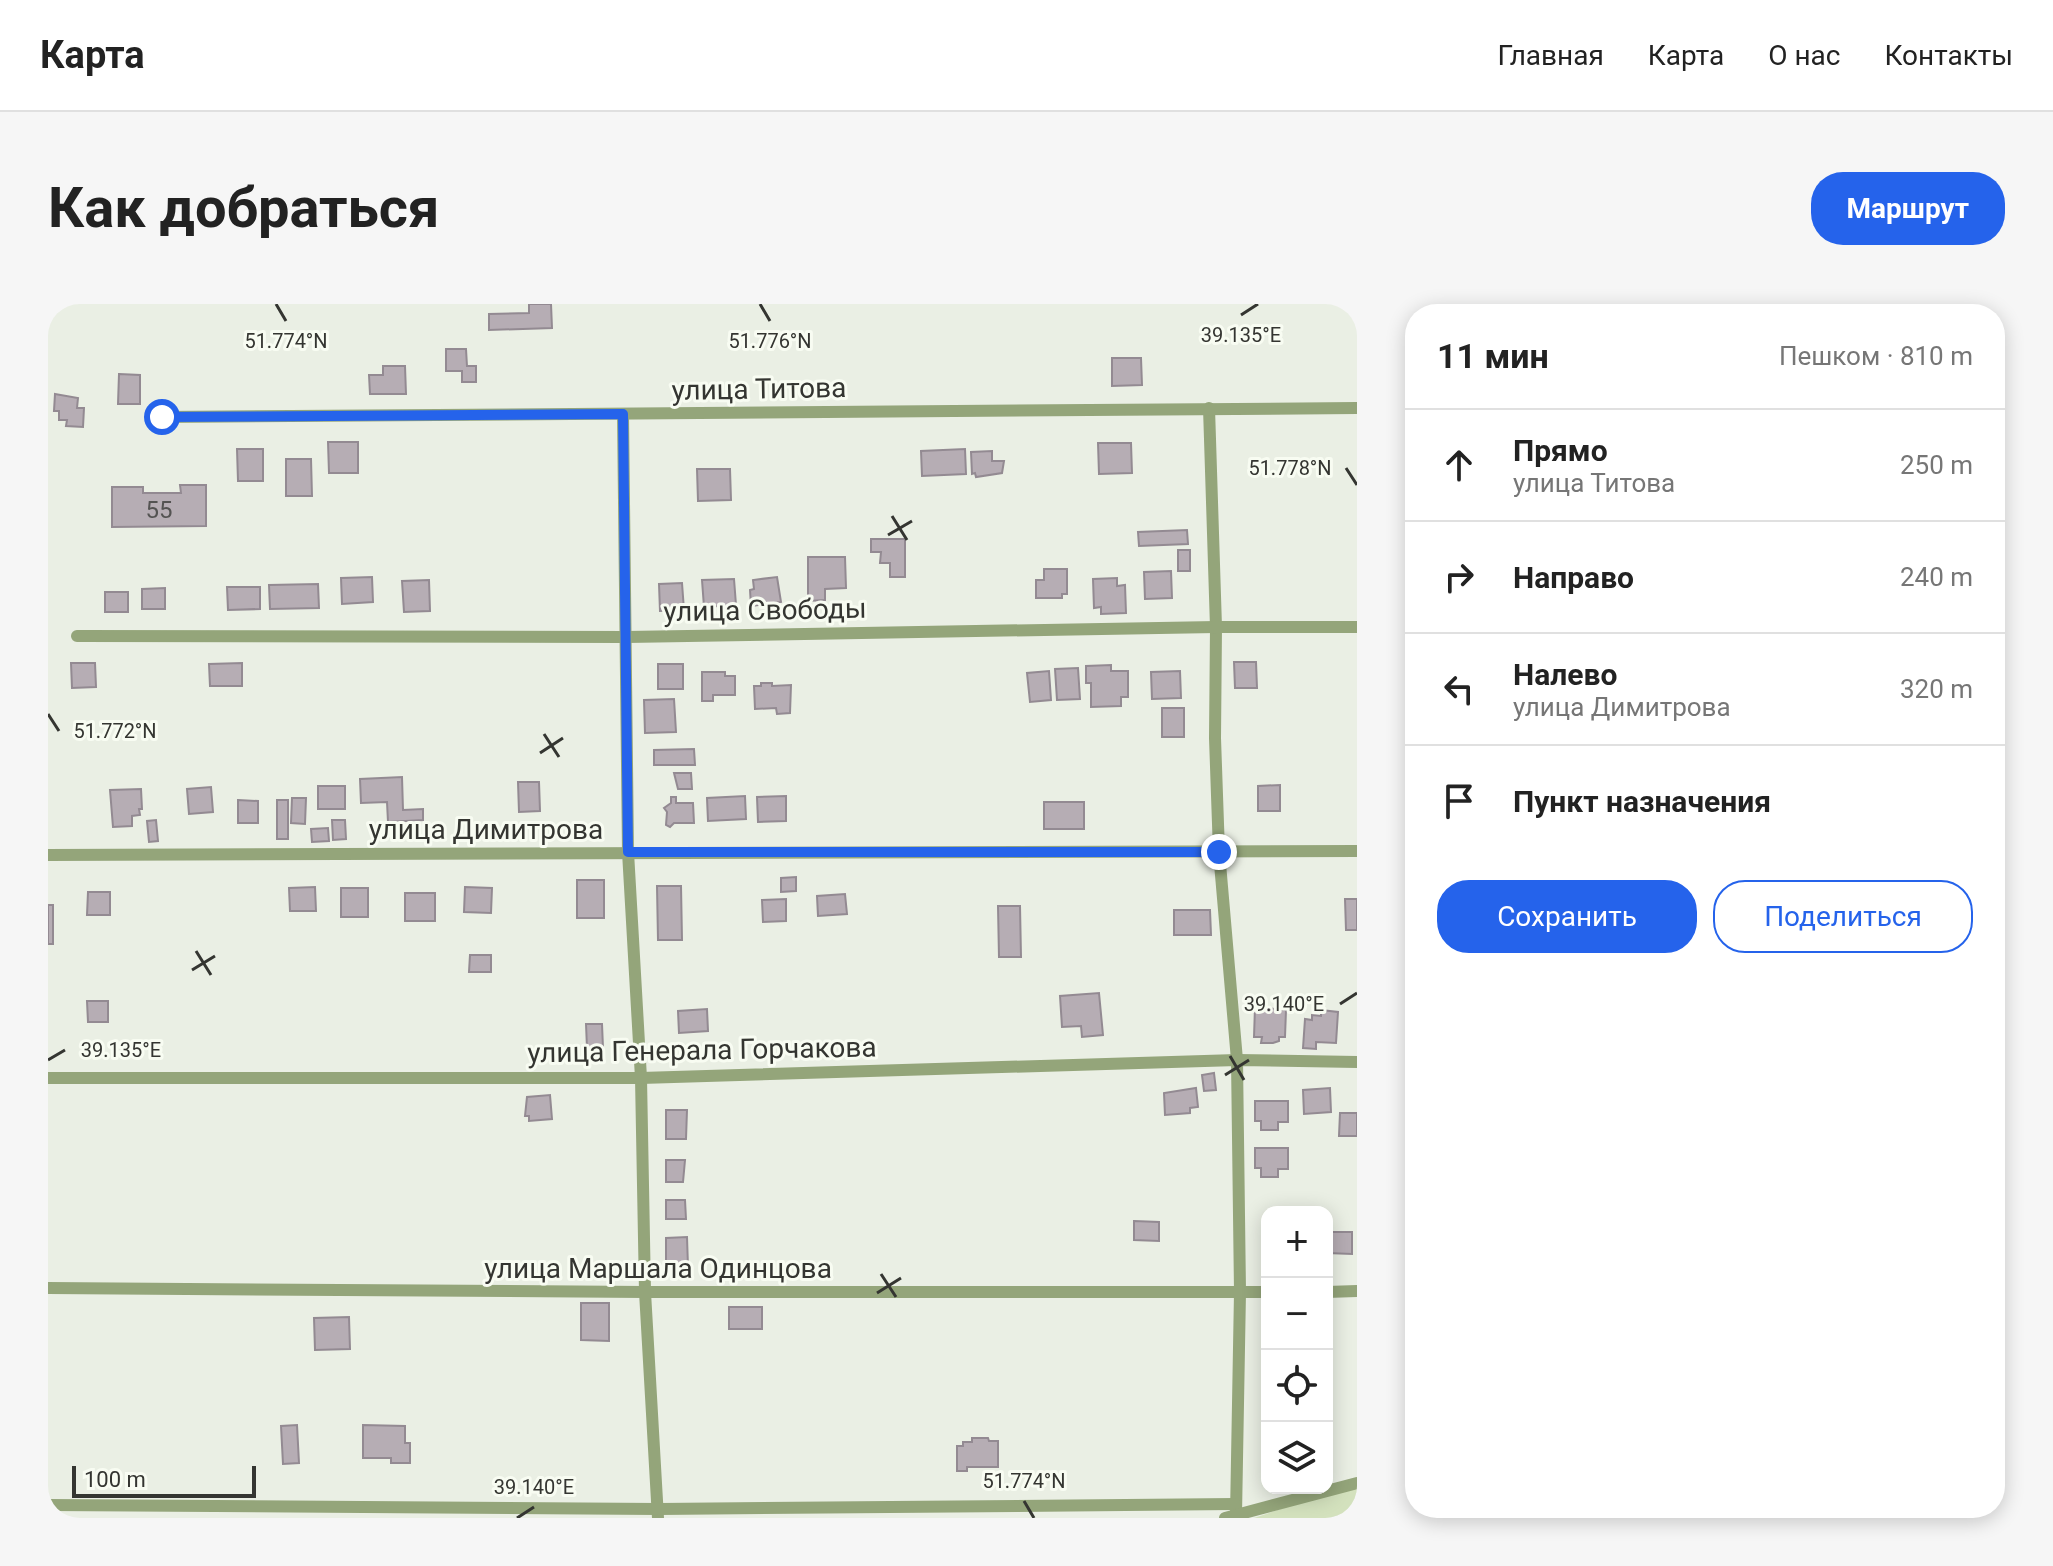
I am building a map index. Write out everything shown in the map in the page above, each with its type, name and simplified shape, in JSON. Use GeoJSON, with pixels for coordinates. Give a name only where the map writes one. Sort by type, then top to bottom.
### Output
{"type":"FeatureCollection","features":[{"type":"Feature","properties":{"kind":"street"},"geometry":{"type":"LineString","coordinates":[[1209,408],[1219,852],[1237,1060],[1240,1292],[1232,1512]]}},
{"type":"Feature","properties":{"kind":"street","name":"улица Титова"},"geometry":{"type":"LineString","coordinates":[[162,417],[1357,408]]}},
{"type":"Feature","properties":{"kind":"street"},"geometry":{"type":"LineString","coordinates":[[623,414],[628,852],[641,1078],[645,1292],[659,1514]]}},
{"type":"Feature","properties":{"kind":"street","name":"улица Свободы"},"geometry":{"type":"LineString","coordinates":[[77,636],[627,637],[1357,627]]}},
{"type":"Feature","properties":{"kind":"street","name":"улица Димитрова"},"geometry":{"type":"LineString","coordinates":[[48,855],[1357,851]]}},
{"type":"Feature","properties":{"kind":"street","name":"улица Генерала Горчакова"},"geometry":{"type":"LineString","coordinates":[[48,1078],[641,1078],[1237,1060],[1357,1062]]}},
{"type":"Feature","properties":{"kind":"street","name":"улица Маршала Одинцова"},"geometry":{"type":"LineString","coordinates":[[48,1288],[1261,1292]]}},
{"type":"Feature","properties":{"kind":"street"},"geometry":{"type":"LineString","coordinates":[[1333,1292],[1357,1291]]}},
{"type":"Feature","properties":{"kind":"street"},"geometry":{"type":"LineString","coordinates":[[48,1505],[659,1514],[1232,1512],[1357,1483]]}},
{"type":"Feature","properties":{"kind":"green space"},"geometry":{"type":"Polygon","coordinates":[[[1357,1483],[1357,1518],[1254,1518],[1325,1494],[1333,1494],[1333,1491],[1357,1483]]]}},
{"type":"Feature","properties":{"kind":"building"},"geometry":{"type":"Polygon","coordinates":[[[529,304],[551,304],[552,328],[489,330],[489,314],[529,313],[529,304]]]}},
{"type":"Feature","properties":{"kind":"building"},"geometry":{"type":"Polygon","coordinates":[[[446,349],[466,349],[467,366],[476,366],[476,382],[462,382],[462,371],[446,371],[446,349]]]}},
{"type":"Feature","properties":{"kind":"building"},"geometry":{"type":"Polygon","coordinates":[[[1112,358],[1141,358],[1142,385],[1112,386],[1112,358]]]}},
{"type":"Feature","properties":{"kind":"building"},"geometry":{"type":"Polygon","coordinates":[[[383,366],[405,366],[406,394],[370,394],[369,375],[383,375],[383,366]]]}},
{"type":"Feature","properties":{"kind":"building"},"geometry":{"type":"Polygon","coordinates":[[[119,374],[140,375],[140,404],[118,404],[119,374]]]}},
{"type":"Feature","properties":{"kind":"building"},"geometry":{"type":"Polygon","coordinates":[[[55,394],[78,398],[77,408],[84,408],[83,427],[66,426],[67,420],[59,420],[59,411],[54,411],[55,394]]]}},
{"type":"Feature","properties":{"kind":"building"},"geometry":{"type":"Polygon","coordinates":[[[328,442],[358,442],[358,473],[329,473],[328,442]]]}},
{"type":"Feature","properties":{"kind":"building"},"geometry":{"type":"Polygon","coordinates":[[[1098,443],[1131,443],[1132,473],[1099,474],[1098,443]]]}},
{"type":"Feature","properties":{"kind":"building"},"geometry":{"type":"Polygon","coordinates":[[[237,449],[263,449],[263,481],[238,481],[237,449]]]}},
{"type":"Feature","properties":{"kind":"building"},"geometry":{"type":"Polygon","coordinates":[[[965,449],[966,474],[922,476],[921,451],[965,449]]]}},
{"type":"Feature","properties":{"kind":"building"},"geometry":{"type":"Polygon","coordinates":[[[992,451],[992,461],[1004,461],[1002,473],[976,477],[975,473],[972,474],[971,452],[992,451]]]}},
{"type":"Feature","properties":{"kind":"building"},"geometry":{"type":"Polygon","coordinates":[[[286,459],[311,459],[312,496],[286,496],[286,459]]]}},
{"type":"Feature","properties":{"kind":"building"},"geometry":{"type":"Polygon","coordinates":[[[697,469],[730,469],[731,500],[698,501],[697,469]]]}},
{"type":"Feature","properties":{"kind":"building"},"geometry":{"type":"Polygon","coordinates":[[[180,485],[206,485],[206,526],[112,527],[112,487],[143,487],[143,493],[181,493],[180,485]]]}},
{"type":"Feature","properties":{"kind":"building"},"geometry":{"type":"Polygon","coordinates":[[[1187,530],[1188,544],[1139,546],[1138,532],[1187,530]]]}},
{"type":"Feature","properties":{"kind":"building"},"geometry":{"type":"Polygon","coordinates":[[[871,539],[905,539],[905,577],[890,577],[890,563],[880,563],[881,552],[871,552],[871,539]]]}},
{"type":"Feature","properties":{"kind":"building"},"geometry":{"type":"Polygon","coordinates":[[[1178,550],[1190,550],[1190,571],[1178,571],[1178,550]]]}},
{"type":"Feature","properties":{"kind":"building"},"geometry":{"type":"Polygon","coordinates":[[[808,557],[845,557],[846,588],[825,589],[825,600],[808,601],[808,557]]]}},
{"type":"Feature","properties":{"kind":"building"},"geometry":{"type":"Polygon","coordinates":[[[1044,569],[1067,569],[1067,594],[1062,594],[1062,598],[1036,598],[1036,580],[1044,580],[1044,569]]]}},
{"type":"Feature","properties":{"kind":"building"},"geometry":{"type":"Polygon","coordinates":[[[1171,571],[1172,598],[1145,599],[1144,572],[1171,571]]]}},
{"type":"Feature","properties":{"kind":"building"},"geometry":{"type":"Polygon","coordinates":[[[372,577],[373,602],[342,604],[341,578],[372,577]]]}},
{"type":"Feature","properties":{"kind":"building"},"geometry":{"type":"Polygon","coordinates":[[[777,577],[781,602],[751,606],[753,580],[777,577]]]}},
{"type":"Feature","properties":{"kind":"building"},"geometry":{"type":"Polygon","coordinates":[[[1117,578],[1117,586],[1125,585],[1126,613],[1101,614],[1101,607],[1094,608],[1093,579],[1117,578]]]}},
{"type":"Feature","properties":{"kind":"building"},"geometry":{"type":"Polygon","coordinates":[[[734,579],[736,605],[704,607],[702,580],[734,579]]]}},
{"type":"Feature","properties":{"kind":"building"},"geometry":{"type":"Polygon","coordinates":[[[429,580],[430,611],[404,612],[402,581],[429,580]]]}},
{"type":"Feature","properties":{"kind":"building"},"geometry":{"type":"Polygon","coordinates":[[[682,583],[684,610],[660,611],[659,584],[682,583]]]}},
{"type":"Feature","properties":{"kind":"building"},"geometry":{"type":"Polygon","coordinates":[[[318,584],[319,608],[270,609],[269,585],[318,584]]]}},
{"type":"Feature","properties":{"kind":"building"},"geometry":{"type":"Polygon","coordinates":[[[227,587],[260,587],[260,609],[228,610],[227,587]]]}},
{"type":"Feature","properties":{"kind":"building"},"geometry":{"type":"Polygon","coordinates":[[[165,588],[165,609],[142,609],[142,589],[165,588]]]}},
{"type":"Feature","properties":{"kind":"building"},"geometry":{"type":"Polygon","coordinates":[[[105,592],[128,592],[128,612],[105,612],[105,592]]]}},
{"type":"Feature","properties":{"kind":"building"},"geometry":{"type":"Polygon","coordinates":[[[1234,662],[1256,662],[1257,688],[1235,688],[1234,662]]]}},
{"type":"Feature","properties":{"kind":"building"},"geometry":{"type":"Polygon","coordinates":[[[71,663],[95,663],[96,687],[72,688],[71,663]]]}},
{"type":"Feature","properties":{"kind":"building"},"geometry":{"type":"Polygon","coordinates":[[[242,663],[242,686],[210,686],[209,664],[242,663]]]}},
{"type":"Feature","properties":{"kind":"building"},"geometry":{"type":"Polygon","coordinates":[[[658,664],[683,664],[683,689],[658,689],[658,664]]]}},
{"type":"Feature","properties":{"kind":"building"},"geometry":{"type":"Polygon","coordinates":[[[1111,665],[1111,671],[1128,671],[1128,697],[1121,697],[1121,706],[1091,707],[1091,683],[1086,683],[1086,666],[1111,665]]]}},
{"type":"Feature","properties":{"kind":"building"},"geometry":{"type":"Polygon","coordinates":[[[1078,668],[1080,699],[1057,700],[1055,669],[1078,668]]]}},
{"type":"Feature","properties":{"kind":"building"},"geometry":{"type":"Polygon","coordinates":[[[1049,671],[1051,700],[1030,702],[1027,673],[1049,671]]]}},
{"type":"Feature","properties":{"kind":"building"},"geometry":{"type":"Polygon","coordinates":[[[1180,671],[1181,698],[1152,699],[1151,672],[1180,671]]]}},
{"type":"Feature","properties":{"kind":"building"},"geometry":{"type":"Polygon","coordinates":[[[702,672],[725,672],[725,676],[735,676],[735,695],[713,695],[713,701],[702,701],[702,672]]]}},
{"type":"Feature","properties":{"kind":"building"},"geometry":{"type":"Polygon","coordinates":[[[761,683],[791,685],[790,713],[777,714],[776,708],[755,709],[754,686],[761,686],[761,683]]]}},
{"type":"Feature","properties":{"kind":"building"},"geometry":{"type":"Polygon","coordinates":[[[674,699],[676,732],[645,733],[644,700],[674,699]]]}},
{"type":"Feature","properties":{"kind":"building"},"geometry":{"type":"Polygon","coordinates":[[[1162,708],[1184,708],[1184,737],[1162,737],[1162,708]]]}},
{"type":"Feature","properties":{"kind":"building"},"geometry":{"type":"Polygon","coordinates":[[[694,749],[695,765],[654,765],[654,750],[694,749]]]}},
{"type":"Feature","properties":{"kind":"building"},"geometry":{"type":"Polygon","coordinates":[[[674,773],[691,773],[692,789],[678,789],[674,773]]]}},
{"type":"Feature","properties":{"kind":"building"},"geometry":{"type":"Polygon","coordinates":[[[402,777],[403,810],[423,809],[423,820],[388,822],[387,802],[361,803],[360,779],[402,777]]]}},
{"type":"Feature","properties":{"kind":"building"},"geometry":{"type":"Polygon","coordinates":[[[518,782],[539,782],[540,811],[519,812],[518,782]]]}},
{"type":"Feature","properties":{"kind":"building"},"geometry":{"type":"Polygon","coordinates":[[[1280,785],[1280,811],[1258,811],[1258,786],[1280,785]]]}},
{"type":"Feature","properties":{"kind":"building"},"geometry":{"type":"Polygon","coordinates":[[[318,786],[345,786],[345,809],[318,809],[318,786]]]}},
{"type":"Feature","properties":{"kind":"building"},"geometry":{"type":"Polygon","coordinates":[[[211,787],[213,812],[189,814],[187,789],[211,787]]]}},
{"type":"Feature","properties":{"kind":"building"},"geometry":{"type":"Polygon","coordinates":[[[141,789],[142,809],[139,809],[140,815],[132,816],[132,826],[113,827],[110,790],[141,789]]]}},
{"type":"Feature","properties":{"kind":"building"},"geometry":{"type":"Polygon","coordinates":[[[745,796],[746,819],[708,821],[707,798],[745,796]]]}},
{"type":"Feature","properties":{"kind":"building"},"geometry":{"type":"Polygon","coordinates":[[[786,796],[786,821],[758,822],[757,797],[786,796]]]}},
{"type":"Feature","properties":{"kind":"building"},"geometry":{"type":"Polygon","coordinates":[[[671,797],[676,797],[676,803],[693,803],[694,823],[666,825],[667,812],[664,808],[671,803],[671,797]]]}},
{"type":"Feature","properties":{"kind":"building"},"geometry":{"type":"Polygon","coordinates":[[[292,798],[306,798],[305,824],[291,823],[292,798]]]}},
{"type":"Feature","properties":{"kind":"building"},"geometry":{"type":"Polygon","coordinates":[[[238,800],[258,801],[258,823],[238,823],[238,800]]]}},
{"type":"Feature","properties":{"kind":"building"},"geometry":{"type":"Polygon","coordinates":[[[277,800],[288,800],[288,839],[277,839],[277,800]]]}},
{"type":"Feature","properties":{"kind":"building"},"geometry":{"type":"Polygon","coordinates":[[[1044,802],[1084,802],[1084,829],[1044,829],[1044,802]]]}},
{"type":"Feature","properties":{"kind":"building"},"geometry":{"type":"Polygon","coordinates":[[[156,820],[158,841],[149,842],[147,821],[156,820]]]}},
{"type":"Feature","properties":{"kind":"building"},"geometry":{"type":"Polygon","coordinates":[[[332,820],[345,820],[346,839],[333,840],[332,820]]]}},
{"type":"Feature","properties":{"kind":"building"},"geometry":{"type":"Polygon","coordinates":[[[328,828],[329,841],[312,842],[311,829],[328,828]]]}},
{"type":"Feature","properties":{"kind":"building"},"geometry":{"type":"Polygon","coordinates":[[[796,877],[796,891],[781,892],[781,878],[796,877]]]}},
{"type":"Feature","properties":{"kind":"building"},"geometry":{"type":"Polygon","coordinates":[[[577,880],[604,880],[604,918],[577,918],[577,880]]]}},
{"type":"Feature","properties":{"kind":"building"},"geometry":{"type":"Polygon","coordinates":[[[657,886],[681,886],[682,940],[658,940],[657,886]]]}},
{"type":"Feature","properties":{"kind":"building"},"geometry":{"type":"Polygon","coordinates":[[[315,887],[316,911],[290,911],[289,888],[315,887]]]}},
{"type":"Feature","properties":{"kind":"building"},"geometry":{"type":"Polygon","coordinates":[[[465,887],[492,888],[491,913],[464,912],[465,887]]]}},
{"type":"Feature","properties":{"kind":"building"},"geometry":{"type":"Polygon","coordinates":[[[341,888],[368,888],[368,917],[341,917],[341,888]]]}},
{"type":"Feature","properties":{"kind":"building"},"geometry":{"type":"Polygon","coordinates":[[[88,892],[110,892],[110,915],[87,915],[88,892]]]}},
{"type":"Feature","properties":{"kind":"building"},"geometry":{"type":"Polygon","coordinates":[[[405,893],[435,893],[435,921],[405,921],[405,893]]]}},
{"type":"Feature","properties":{"kind":"building"},"geometry":{"type":"Polygon","coordinates":[[[845,894],[847,914],[818,916],[817,896],[845,894]]]}},
{"type":"Feature","properties":{"kind":"building"},"geometry":{"type":"Polygon","coordinates":[[[786,899],[786,921],[763,922],[762,900],[786,899]]]}},
{"type":"Feature","properties":{"kind":"building"},"geometry":{"type":"Polygon","coordinates":[[[1345,899],[1357,899],[1357,930],[1346,930],[1345,899]]]}},
{"type":"Feature","properties":{"kind":"building"},"geometry":{"type":"Polygon","coordinates":[[[48,905],[53,905],[53,944],[48,944],[48,905]]]}},
{"type":"Feature","properties":{"kind":"building"},"geometry":{"type":"Polygon","coordinates":[[[998,906],[1020,906],[1021,957],[999,957],[998,906]]]}},
{"type":"Feature","properties":{"kind":"building"},"geometry":{"type":"Polygon","coordinates":[[[1174,910],[1210,910],[1211,935],[1174,935],[1174,910]]]}},
{"type":"Feature","properties":{"kind":"building"},"geometry":{"type":"Polygon","coordinates":[[[470,955],[491,955],[491,972],[469,972],[470,955]]]}},
{"type":"Feature","properties":{"kind":"building"},"geometry":{"type":"Polygon","coordinates":[[[1099,993],[1103,1035],[1082,1037],[1081,1026],[1062,1027],[1060,996],[1099,993]]]}},
{"type":"Feature","properties":{"kind":"building"},"geometry":{"type":"Polygon","coordinates":[[[87,1001],[108,1001],[108,1022],[88,1022],[87,1001]]]}},
{"type":"Feature","properties":{"kind":"building"},"geometry":{"type":"Polygon","coordinates":[[[1255,1007],[1286,1010],[1285,1037],[1279,1037],[1279,1041],[1273,1043],[1261,1043],[1262,1037],[1254,1037],[1255,1007]]]}},
{"type":"Feature","properties":{"kind":"building"},"geometry":{"type":"Polygon","coordinates":[[[707,1009],[708,1031],[679,1033],[678,1011],[707,1009]]]}},
{"type":"Feature","properties":{"kind":"building"},"geometry":{"type":"Polygon","coordinates":[[[1321,1010],[1338,1012],[1336,1043],[1316,1042],[1316,1049],[1303,1048],[1305,1019],[1312,1020],[1312,1015],[1321,1016],[1321,1010]]]}},
{"type":"Feature","properties":{"kind":"building"},"geometry":{"type":"Polygon","coordinates":[[[586,1024],[602,1024],[603,1048],[587,1048],[586,1024]]]}},
{"type":"Feature","properties":{"kind":"building"},"geometry":{"type":"Polygon","coordinates":[[[1214,1073],[1216,1090],[1204,1091],[1202,1075],[1214,1073]]]}},
{"type":"Feature","properties":{"kind":"building"},"geometry":{"type":"Polygon","coordinates":[[[1196,1088],[1198,1107],[1190,1108],[1190,1113],[1165,1115],[1164,1093],[1196,1088]]]}},
{"type":"Feature","properties":{"kind":"building"},"geometry":{"type":"Polygon","coordinates":[[[1330,1088],[1331,1112],[1304,1114],[1303,1090],[1330,1088]]]}},
{"type":"Feature","properties":{"kind":"building"},"geometry":{"type":"Polygon","coordinates":[[[550,1095],[552,1119],[529,1121],[529,1116],[525,1116],[527,1097],[550,1095]]]}},
{"type":"Feature","properties":{"kind":"building"},"geometry":{"type":"Polygon","coordinates":[[[1255,1101],[1288,1101],[1288,1122],[1278,1122],[1278,1130],[1261,1130],[1261,1121],[1255,1121],[1255,1101]]]}},
{"type":"Feature","properties":{"kind":"building"},"geometry":{"type":"Polygon","coordinates":[[[666,1110],[687,1110],[686,1139],[666,1139],[666,1110]]]}},
{"type":"Feature","properties":{"kind":"building"},"geometry":{"type":"Polygon","coordinates":[[[1340,1113],[1357,1113],[1357,1136],[1339,1136],[1340,1113]]]}},
{"type":"Feature","properties":{"kind":"building"},"geometry":{"type":"Polygon","coordinates":[[[1255,1148],[1288,1148],[1288,1169],[1278,1169],[1278,1177],[1261,1177],[1261,1168],[1255,1168],[1255,1148]]]}},
{"type":"Feature","properties":{"kind":"building"},"geometry":{"type":"Polygon","coordinates":[[[666,1160],[685,1160],[683,1182],[666,1182],[666,1160]]]}},
{"type":"Feature","properties":{"kind":"building"},"geometry":{"type":"Polygon","coordinates":[[[666,1200],[685,1200],[686,1219],[666,1219],[666,1200]]]}},
{"type":"Feature","properties":{"kind":"building"},"geometry":{"type":"Polygon","coordinates":[[[1134,1221],[1159,1222],[1159,1241],[1134,1240],[1134,1221]]]}},
{"type":"Feature","properties":{"kind":"building"},"geometry":{"type":"Polygon","coordinates":[[[1333,1232],[1352,1232],[1352,1254],[1333,1253],[1333,1232]]]}},
{"type":"Feature","properties":{"kind":"building"},"geometry":{"type":"Polygon","coordinates":[[[687,1237],[688,1267],[684,1267],[684,1272],[666,1272],[666,1238],[687,1237]]]}},
{"type":"Feature","properties":{"kind":"building"},"geometry":{"type":"Polygon","coordinates":[[[581,1303],[609,1303],[609,1341],[581,1340],[581,1303]]]}},
{"type":"Feature","properties":{"kind":"building"},"geometry":{"type":"Polygon","coordinates":[[[729,1307],[762,1307],[762,1329],[729,1329],[729,1307]]]}},
{"type":"Feature","properties":{"kind":"building"},"geometry":{"type":"Polygon","coordinates":[[[349,1317],[350,1349],[315,1350],[314,1318],[349,1317]]]}},
{"type":"Feature","properties":{"kind":"building"},"geometry":{"type":"Polygon","coordinates":[[[297,1425],[299,1463],[283,1464],[281,1426],[297,1425]]]}},
{"type":"Feature","properties":{"kind":"building"},"geometry":{"type":"Polygon","coordinates":[[[363,1425],[405,1426],[405,1443],[410,1443],[410,1463],[391,1463],[391,1458],[363,1458],[363,1425]]]}},
{"type":"Feature","properties":{"kind":"building"},"geometry":{"type":"Polygon","coordinates":[[[972,1438],[998,1441],[998,1467],[967,1467],[967,1471],[957,1471],[957,1446],[972,1442],[972,1438]]]}},
{"type":"Feature","properties":{"kind":"route"},"geometry":{"type":"LineString","coordinates":[[162,417],[623,414],[628,852],[1219,852]]}}]}
